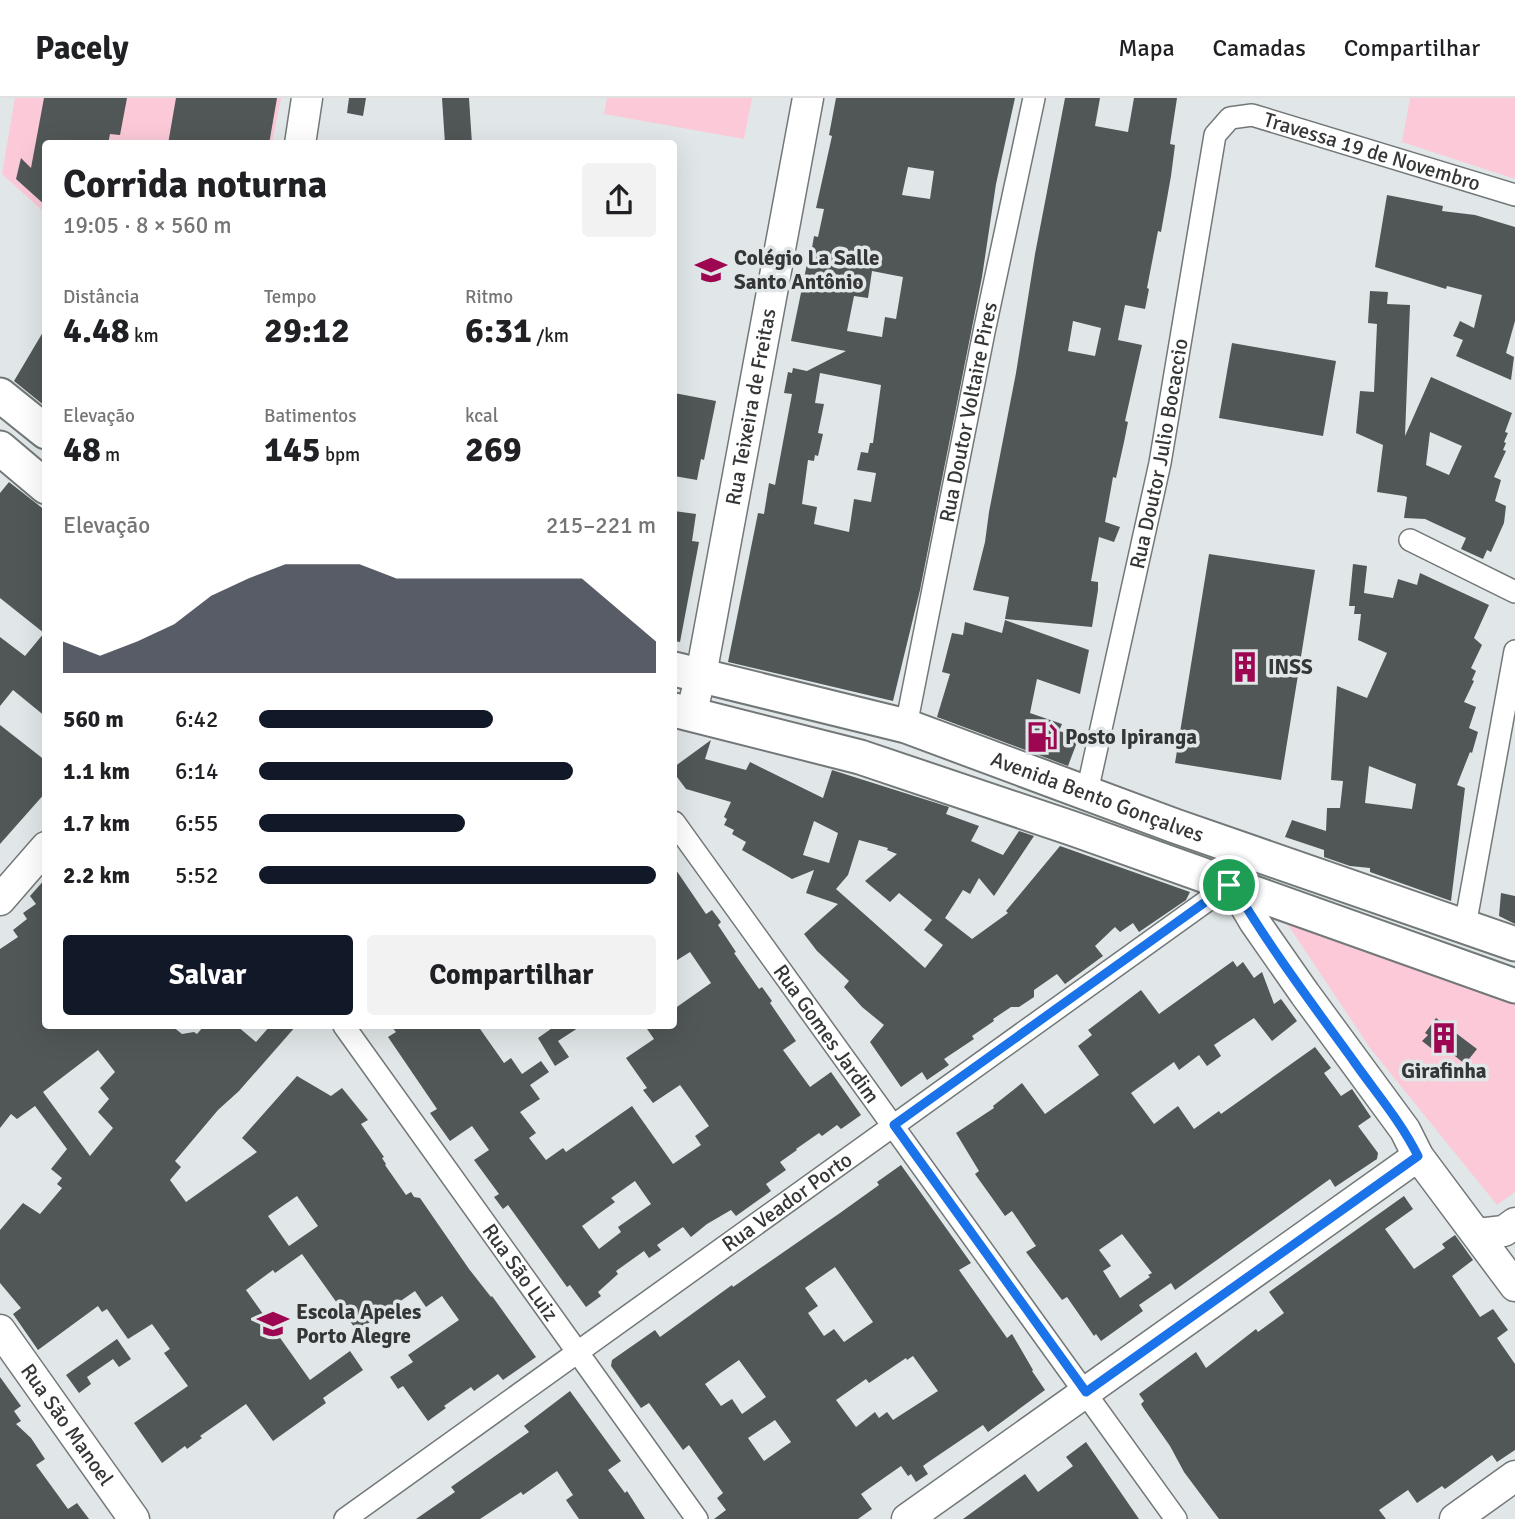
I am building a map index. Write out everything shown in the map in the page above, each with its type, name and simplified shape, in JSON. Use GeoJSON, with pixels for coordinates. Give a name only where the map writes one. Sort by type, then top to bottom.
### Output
{"type":"FeatureCollection","features":[{"type":"Feature","properties":{"kind":"main road"},"geometry":{"type":"LineString","coordinates":[[0,395],[42,429]]}},
{"type":"Feature","properties":{"kind":"main road"},"geometry":{"type":"LineString","coordinates":[[0,448],[42,484]]}},
{"type":"Feature","properties":{"kind":"main road","name":"Avenida Bento Gonçalves"},"geometry":{"type":"LineString","coordinates":[[687,672],[906,726],[1188,831],[1515,944]]}},
{"type":"Feature","properties":{"kind":"main road","name":"Avenida Bento Gonçalves"},"geometry":{"type":"LineString","coordinates":[[682,712],[860,757],[1074,829],[1515,986]]}},
{"type":"Feature","properties":{"kind":"street"},"geometry":{"type":"LineString","coordinates":[[301,140],[307,98]]}},
{"type":"Feature","properties":{"kind":"street","name":"Rua Teixeira de Freitas"},"geometry":{"type":"LineString","coordinates":[[682,712],[687,672],[808,98]]}},
{"type":"Feature","properties":{"kind":"street","name":"Rua Doutor Voltaire Pires"},"geometry":{"type":"LineString","coordinates":[[906,726],[984,332],[1034,98]]}},
{"type":"Feature","properties":{"kind":"street","name":"Travessa 19 de Novembro"},"geometry":{"type":"LineString","coordinates":[[1230,118],[1252,115],[1515,195]]}},
{"type":"Feature","properties":{"kind":"street","name":"Rua Doutor Julio Bocaccio"},"geometry":{"type":"LineString","coordinates":[[1087,792],[1160,463],[1215,135],[1230,118]]}},
{"type":"Feature","properties":{"kind":"street"},"geometry":{"type":"LineString","coordinates":[[1410,540],[1515,592]]}},
{"type":"Feature","properties":{"kind":"street"},"geometry":{"type":"LineString","coordinates":[[1465,926],[1515,651]]}},
{"type":"Feature","properties":{"kind":"street","name":"Rua Gomes Jardim"},"geometry":{"type":"LineString","coordinates":[[677,826],[1176,1519]]}},
{"type":"Feature","properties":{"kind":"street"},"geometry":{"type":"LineString","coordinates":[[0,900],[42,852]]}},
{"type":"Feature","properties":{"kind":"street"},"geometry":{"type":"LineString","coordinates":[[1232,886],[1305,994],[1405,1130],[1418,1156],[1497,1236],[1515,1286]]}},
{"type":"Feature","properties":{"kind":"street","name":"Rua Veador Porto"},"geometry":{"type":"LineString","coordinates":[[345,1519],[1232,886]]}},
{"type":"Feature","properties":{"kind":"street","name":"Rua São Luiz"},"geometry":{"type":"LineString","coordinates":[[346,1029],[697,1519]]}},
{"type":"Feature","properties":{"kind":"street"},"geometry":{"type":"LineString","coordinates":[[907,1519],[1418,1156]]}},
{"type":"Feature","properties":{"kind":"street","name":"Rua São Manoel"},"geometry":{"type":"LineString","coordinates":[[0,1330],[134,1519]]}},
{"type":"Feature","properties":{"kind":"street"},"geometry":{"type":"LineString","coordinates":[[1455,1519],[1515,1476]]}},
{"type":"Feature","properties":{"kind":"shaded area"},"geometry":{"type":"Polygon","coordinates":[[[15,98],[281,98],[273,140],[42,140],[42,210],[2,174],[15,98]]]}},
{"type":"Feature","properties":{"kind":"shaded area"},"geometry":{"type":"Polygon","coordinates":[[[607,98],[752,98],[744,139],[604,114],[607,98]]]}},
{"type":"Feature","properties":{"kind":"shaded area"},"geometry":{"type":"Polygon","coordinates":[[[1410,98],[1515,98],[1515,179],[1402,142],[1410,98]]]}},
{"type":"Feature","properties":{"kind":"shaded area"},"geometry":{"type":"Polygon","coordinates":[[[1286,922],[1348,946],[1515,999],[1515,1192],[1497,1205],[1370,1048],[1286,922]]]}},
{"type":"Feature","properties":{"kind":"building"},"geometry":{"type":"Polygon","coordinates":[[[44,98],[127,98],[120,135],[110,134],[109,140],[42,140],[42,202],[16,179],[21,158],[31,168],[44,98]]]}},
{"type":"Feature","properties":{"kind":"building"},"geometry":{"type":"Polygon","coordinates":[[[176,98],[277,98],[270,140],[169,140],[176,98]]]}},
{"type":"Feature","properties":{"kind":"building"},"geometry":{"type":"Polygon","coordinates":[[[349,98],[366,98],[363,116],[347,113],[349,98]]]}},
{"type":"Feature","properties":{"kind":"building"},"geometry":{"type":"Polygon","coordinates":[[[442,98],[469,98],[472,140],[445,140],[442,98]]]}},
{"type":"Feature","properties":{"kind":"building"},"geometry":{"type":"Polygon","coordinates":[[[836,98],[1015,98],[996,184],[982,277],[920,590],[893,701],[728,662],[758,513],[764,514],[769,483],[775,485],[792,394],[784,393],[788,372],[792,373],[793,368],[807,371],[846,351],[791,341],[808,259],[810,260],[814,236],[818,237],[824,209],[816,208],[832,136],[829,135],[836,98]],[[908,167],[902,195],[930,199],[934,171],[908,167]],[[872,271],[868,298],[854,296],[847,331],[882,337],[885,317],[896,319],[903,277],[872,271]],[[820,373],[815,403],[824,404],[818,433],[823,434],[818,456],[815,455],[814,461],[808,460],[802,504],[817,507],[814,524],[849,532],[854,499],[871,502],[876,473],[857,470],[861,452],[868,453],[870,443],[873,443],[881,385],[820,373]]]}},
{"type":"Feature","properties":{"kind":"building"},"geometry":{"type":"Polygon","coordinates":[[[1065,98],[1100,98],[1095,126],[1128,132],[1134,98],[1177,98],[1170,144],[1175,145],[1171,176],[1161,232],[1158,231],[1145,309],[1125,305],[1118,340],[1142,345],[1125,421],[1128,422],[1124,442],[1116,478],[1113,477],[1105,522],[1120,527],[1114,542],[1099,537],[1091,581],[1098,582],[1092,627],[1005,619],[1009,597],[973,590],[985,542],[1065,98]],[[1073,321],[1068,351],[1095,356],[1101,328],[1073,321]]]}},
{"type":"Feature","properties":{"kind":"building"},"geometry":{"type":"Polygon","coordinates":[[[1387,195],[1443,206],[1442,211],[1475,215],[1515,227],[1515,321],[1506,353],[1514,357],[1511,380],[1456,356],[1463,340],[1453,336],[1460,321],[1474,328],[1482,295],[1447,286],[1446,289],[1375,267],[1387,195]]]}},
{"type":"Feature","properties":{"kind":"building"},"geometry":{"type":"Polygon","coordinates":[[[1370,291],[1388,292],[1387,304],[1410,305],[1405,436],[1431,377],[1512,413],[1505,432],[1508,433],[1503,450],[1506,451],[1494,477],[1501,480],[1495,501],[1506,506],[1504,523],[1491,552],[1487,550],[1483,559],[1461,549],[1466,538],[1425,519],[1404,518],[1407,497],[1377,492],[1383,445],[1356,433],[1360,391],[1374,392],[1377,324],[1368,323],[1370,291]],[[1430,432],[1426,465],[1449,475],[1462,446],[1430,432]]]}},
{"type":"Feature","properties":{"kind":"building"},"geometry":{"type":"Polygon","coordinates":[[[42,334],[42,404],[14,381],[42,334]]]}},
{"type":"Feature","properties":{"kind":"building"},"geometry":{"type":"Polygon","coordinates":[[[1232,343],[1336,361],[1323,436],[1219,418],[1232,343]]]}},
{"type":"Feature","properties":{"kind":"building"},"geometry":{"type":"Polygon","coordinates":[[[677,394],[716,401],[704,460],[701,459],[697,480],[677,477],[677,394]]]}},
{"type":"Feature","properties":{"kind":"building"},"geometry":{"type":"Polygon","coordinates":[[[9,482],[42,508],[42,631],[0,598],[0,493],[9,482]]]}},
{"type":"Feature","properties":{"kind":"building"},"geometry":{"type":"Polygon","coordinates":[[[677,511],[696,514],[692,541],[699,542],[680,642],[677,642],[677,511]]]}},
{"type":"Feature","properties":{"kind":"building","name":"INSS"},"geometry":{"type":"Polygon","coordinates":[[[1209,554],[1315,570],[1281,780],[1175,763],[1209,554]]]}},
{"type":"Feature","properties":{"kind":"building"},"geometry":{"type":"Polygon","coordinates":[[[1353,564],[1367,566],[1364,593],[1393,598],[1398,579],[1417,585],[1420,573],[1489,605],[1474,638],[1482,645],[1471,668],[1476,671],[1472,680],[1474,681],[1464,702],[1476,707],[1469,728],[1478,732],[1472,753],[1470,752],[1457,785],[1465,788],[1451,901],[1370,872],[1370,868],[1350,866],[1324,857],[1324,850],[1285,837],[1292,820],[1326,831],[1327,808],[1340,808],[1343,781],[1331,780],[1337,686],[1367,698],[1387,653],[1358,640],[1361,614],[1354,614],[1355,606],[1349,606],[1353,564]],[[1369,766],[1365,803],[1412,809],[1416,784],[1369,766]]]}},
{"type":"Feature","properties":{"kind":"building"},"geometry":{"type":"Polygon","coordinates":[[[1005,620],[1089,650],[1080,694],[1037,679],[1030,713],[1062,724],[1059,731],[1079,737],[1068,766],[937,717],[950,674],[942,672],[952,633],[963,635],[965,622],[1002,633],[1005,620]]]}},
{"type":"Feature","properties":{"kind":"building"},"geometry":{"type":"Polygon","coordinates":[[[42,635],[42,714],[13,690],[0,706],[0,637],[25,656],[42,635]]]}},
{"type":"Feature","properties":{"kind":"building"},"geometry":{"type":"Polygon","coordinates":[[[0,725],[42,758],[42,797],[0,844],[0,725]]]}},
{"type":"Feature","properties":{"kind":"building"},"geometry":{"type":"Polygon","coordinates":[[[711,740],[705,759],[746,770],[750,762],[823,798],[832,770],[949,807],[946,814],[979,826],[971,841],[1003,855],[1019,831],[1034,836],[994,896],[979,878],[970,894],[963,890],[945,918],[972,939],[1008,913],[1006,911],[1060,846],[1190,892],[1186,900],[1139,932],[1133,923],[1120,932],[1115,927],[1095,946],[1103,956],[1065,984],[1057,974],[1034,990],[1034,997],[993,1019],[994,1021],[972,1036],[974,1039],[944,1059],[949,1065],[927,1080],[922,1072],[901,1087],[870,1042],[884,1025],[862,1007],[844,987],[849,981],[817,951],[804,934],[838,904],[806,893],[814,870],[792,879],[742,850],[746,842],[732,834],[734,830],[724,825],[727,819],[724,817],[731,802],[686,789],[677,777],[677,765],[711,740]],[[814,821],[803,855],[829,863],[838,833],[814,821]],[[859,840],[848,875],[836,889],[925,968],[943,945],[924,930],[932,920],[899,893],[890,902],[865,881],[897,854],[887,850],[888,848],[859,840]]]}},
{"type":"Feature","properties":{"kind":"building"},"geometry":{"type":"Polygon","coordinates":[[[677,871],[706,914],[712,910],[721,922],[718,925],[736,952],[734,953],[759,989],[762,987],[772,1001],[770,1003],[796,1041],[783,1050],[810,1087],[831,1072],[861,1115],[841,1129],[837,1125],[822,1136],[819,1133],[796,1149],[780,1162],[786,1170],[766,1184],[771,1191],[736,1216],[731,1210],[691,1237],[683,1227],[657,1245],[661,1250],[649,1258],[644,1251],[616,1271],[618,1274],[598,1292],[601,1296],[586,1307],[570,1285],[567,1287],[508,1205],[503,1209],[494,1197],[499,1194],[474,1160],[489,1150],[472,1126],[450,1141],[430,1113],[437,1109],[388,1037],[396,1032],[394,1029],[480,1029],[504,1063],[511,1058],[522,1074],[541,1061],[549,1072],[530,1085],[540,1099],[520,1112],[536,1133],[529,1138],[546,1160],[563,1148],[566,1152],[632,1106],[673,1164],[701,1145],[695,1136],[709,1126],[680,1085],[653,1103],[643,1090],[647,1088],[626,1058],[654,1039],[647,1029],[677,1029],[677,1007],[711,983],[690,952],[677,960],[677,871]],[[635,1181],[611,1198],[615,1202],[582,1226],[599,1249],[621,1232],[618,1227],[651,1204],[635,1181]]]}},
{"type":"Feature","properties":{"kind":"building"},"geometry":{"type":"Polygon","coordinates":[[[42,882],[42,1029],[176,1029],[182,1034],[197,1034],[201,1029],[241,1029],[256,1042],[267,1029],[293,1029],[175,1161],[181,1167],[170,1180],[186,1202],[257,1152],[242,1138],[297,1076],[331,1096],[342,1088],[368,1120],[361,1124],[406,1195],[411,1192],[414,1197],[420,1198],[469,1269],[536,1357],[503,1380],[498,1374],[474,1391],[471,1387],[428,1421],[403,1386],[398,1389],[390,1377],[413,1362],[408,1355],[459,1320],[442,1296],[426,1307],[415,1291],[357,1331],[302,1254],[275,1273],[273,1270],[246,1290],[310,1380],[350,1351],[363,1370],[323,1398],[326,1403],[273,1441],[246,1404],[200,1436],[202,1438],[187,1449],[185,1446],[162,1463],[134,1423],[188,1386],[164,1353],[170,1349],[152,1324],[128,1339],[107,1309],[102,1312],[98,1306],[38,1350],[13,1314],[21,1308],[0,1283],[0,1230],[23,1203],[40,1214],[62,1188],[57,1184],[62,1178],[51,1169],[67,1149],[35,1106],[17,1119],[11,1114],[0,1128],[0,949],[18,937],[13,930],[27,919],[23,913],[36,904],[30,896],[42,882]],[[98,1050],[43,1092],[90,1156],[113,1128],[98,1112],[109,1099],[100,1088],[115,1072],[98,1050]],[[297,1196],[268,1216],[289,1246],[318,1226],[297,1196]]]}},
{"type":"Feature","properties":{"kind":"building"},"geometry":{"type":"Polygon","coordinates":[[[1501,893],[1515,896],[1515,924],[1499,916],[1501,893]]]}},
{"type":"Feature","properties":{"kind":"building"},"geometry":{"type":"Polygon","coordinates":[[[1233,961],[1237,967],[1243,962],[1254,978],[1262,972],[1274,1004],[1281,999],[1297,1021],[1272,1041],[1254,1018],[1214,1045],[1221,1056],[1207,1066],[1199,1055],[1179,1070],[1174,1062],[1131,1093],[1154,1124],[1178,1106],[1194,1129],[1219,1111],[1221,1114],[1315,1047],[1331,1068],[1324,1073],[1341,1096],[1352,1089],[1371,1117],[1358,1126],[1378,1153],[1377,1159],[1335,1187],[1330,1179],[1175,1290],[1171,1283],[1139,1305],[1143,1311],[1101,1341],[1096,1334],[1094,1336],[1067,1297],[1062,1300],[1026,1252],[1036,1246],[1012,1211],[1005,1216],[975,1174],[979,1171],[956,1133],[994,1108],[993,1106],[1022,1083],[1045,1114],[1099,1075],[1078,1046],[1092,1035],[1088,1030],[1141,990],[1159,1014],[1233,961]],[[1122,1234],[1099,1250],[1111,1266],[1103,1271],[1120,1298],[1152,1273],[1122,1234]]]}},
{"type":"Feature","properties":{"kind":"building","name":"Girafinha"},"geometry":{"type":"Polygon","coordinates":[[[1436,1018],[1477,1049],[1465,1064],[1441,1045],[1436,1052],[1422,1041],[1436,1018]]]}},
{"type":"Feature","properties":{"kind":"building"},"geometry":{"type":"Polygon","coordinates":[[[551,1029],[576,1029],[558,1041],[569,1057],[555,1066],[538,1038],[551,1029]]]}},
{"type":"Feature","properties":{"kind":"building"},"geometry":{"type":"Polygon","coordinates":[[[901,1165],[971,1263],[959,1270],[1007,1338],[1012,1334],[1045,1390],[988,1432],[983,1425],[927,1463],[923,1466],[928,1474],[916,1482],[901,1466],[861,1494],[872,1509],[858,1519],[714,1519],[726,1510],[717,1498],[723,1493],[689,1445],[683,1450],[649,1403],[641,1408],[611,1366],[612,1360],[655,1330],[660,1337],[840,1213],[879,1185],[877,1182],[901,1165]],[[835,1267],[805,1288],[818,1306],[808,1313],[824,1336],[834,1329],[844,1342],[873,1322],[835,1267]],[[913,1356],[907,1360],[906,1358],[869,1383],[866,1379],[836,1400],[856,1427],[875,1412],[879,1418],[887,1412],[893,1420],[938,1391],[913,1356]],[[739,1360],[705,1384],[721,1406],[732,1399],[742,1414],[766,1397],[739,1360]],[[775,1420],[748,1438],[764,1461],[791,1442],[775,1420]]]}},
{"type":"Feature","properties":{"kind":"building"},"geometry":{"type":"Polygon","coordinates":[[[1404,1196],[1413,1209],[1385,1229],[1414,1269],[1445,1248],[1442,1244],[1455,1235],[1473,1260],[1452,1276],[1480,1317],[1493,1309],[1508,1330],[1497,1338],[1515,1364],[1515,1450],[1497,1462],[1492,1455],[1445,1489],[1442,1486],[1417,1503],[1408,1490],[1379,1510],[1386,1519],[1219,1519],[1184,1472],[1141,1404],[1144,1401],[1139,1394],[1196,1352],[1206,1368],[1256,1329],[1258,1332],[1284,1313],[1269,1292],[1404,1196]]]}},
{"type":"Feature","properties":{"kind":"building"},"geometry":{"type":"Polygon","coordinates":[[[117,1339],[131,1359],[119,1367],[113,1359],[87,1377],[91,1384],[79,1393],[66,1375],[117,1339]]]}},
{"type":"Feature","properties":{"kind":"building"},"geometry":{"type":"Polygon","coordinates":[[[0,1377],[21,1406],[14,1411],[21,1421],[16,1424],[31,1438],[45,1459],[36,1465],[68,1509],[77,1503],[89,1519],[0,1519],[0,1377]]]}},
{"type":"Feature","properties":{"kind":"building"},"geometry":{"type":"Polygon","coordinates":[[[570,1391],[621,1461],[608,1470],[625,1493],[627,1491],[645,1519],[579,1519],[566,1500],[573,1495],[557,1471],[523,1495],[521,1492],[480,1519],[416,1519],[455,1492],[451,1487],[529,1432],[524,1426],[570,1391]]]}},
{"type":"Feature","properties":{"kind":"building"},"geometry":{"type":"Polygon","coordinates":[[[1086,1442],[1139,1519],[963,1519],[1025,1474],[1038,1492],[1073,1466],[1066,1457],[1086,1442]]]}},
{"type":"Feature","properties":{"kind":"place","name":"Colégio La Salle Santo Antônio"},"geometry":{"type":"Point","coordinates":[711,270]}},
{"type":"Feature","properties":{"kind":"place","name":"INSS"},"geometry":{"type":"Point","coordinates":[1245,667]}},
{"type":"Feature","properties":{"kind":"place","name":"Posto Ipiranga"},"geometry":{"type":"Point","coordinates":[1042,737]}},
{"type":"Feature","properties":{"kind":"place","name":"Girafinha"},"geometry":{"type":"Point","coordinates":[1444,1038]}},
{"type":"Feature","properties":{"kind":"place","name":"Escola Apeles Porto Alegre"},"geometry":{"type":"Point","coordinates":[273,1324]}},
{"type":"Feature","properties":{"kind":"route"},"geometry":{"type":"LineString","coordinates":[[1229,885],[1234,887],[1254,921],[1305,994],[1405,1130],[1418,1156],[1086,1392],[894,1125],[1229,885]]}}]}
